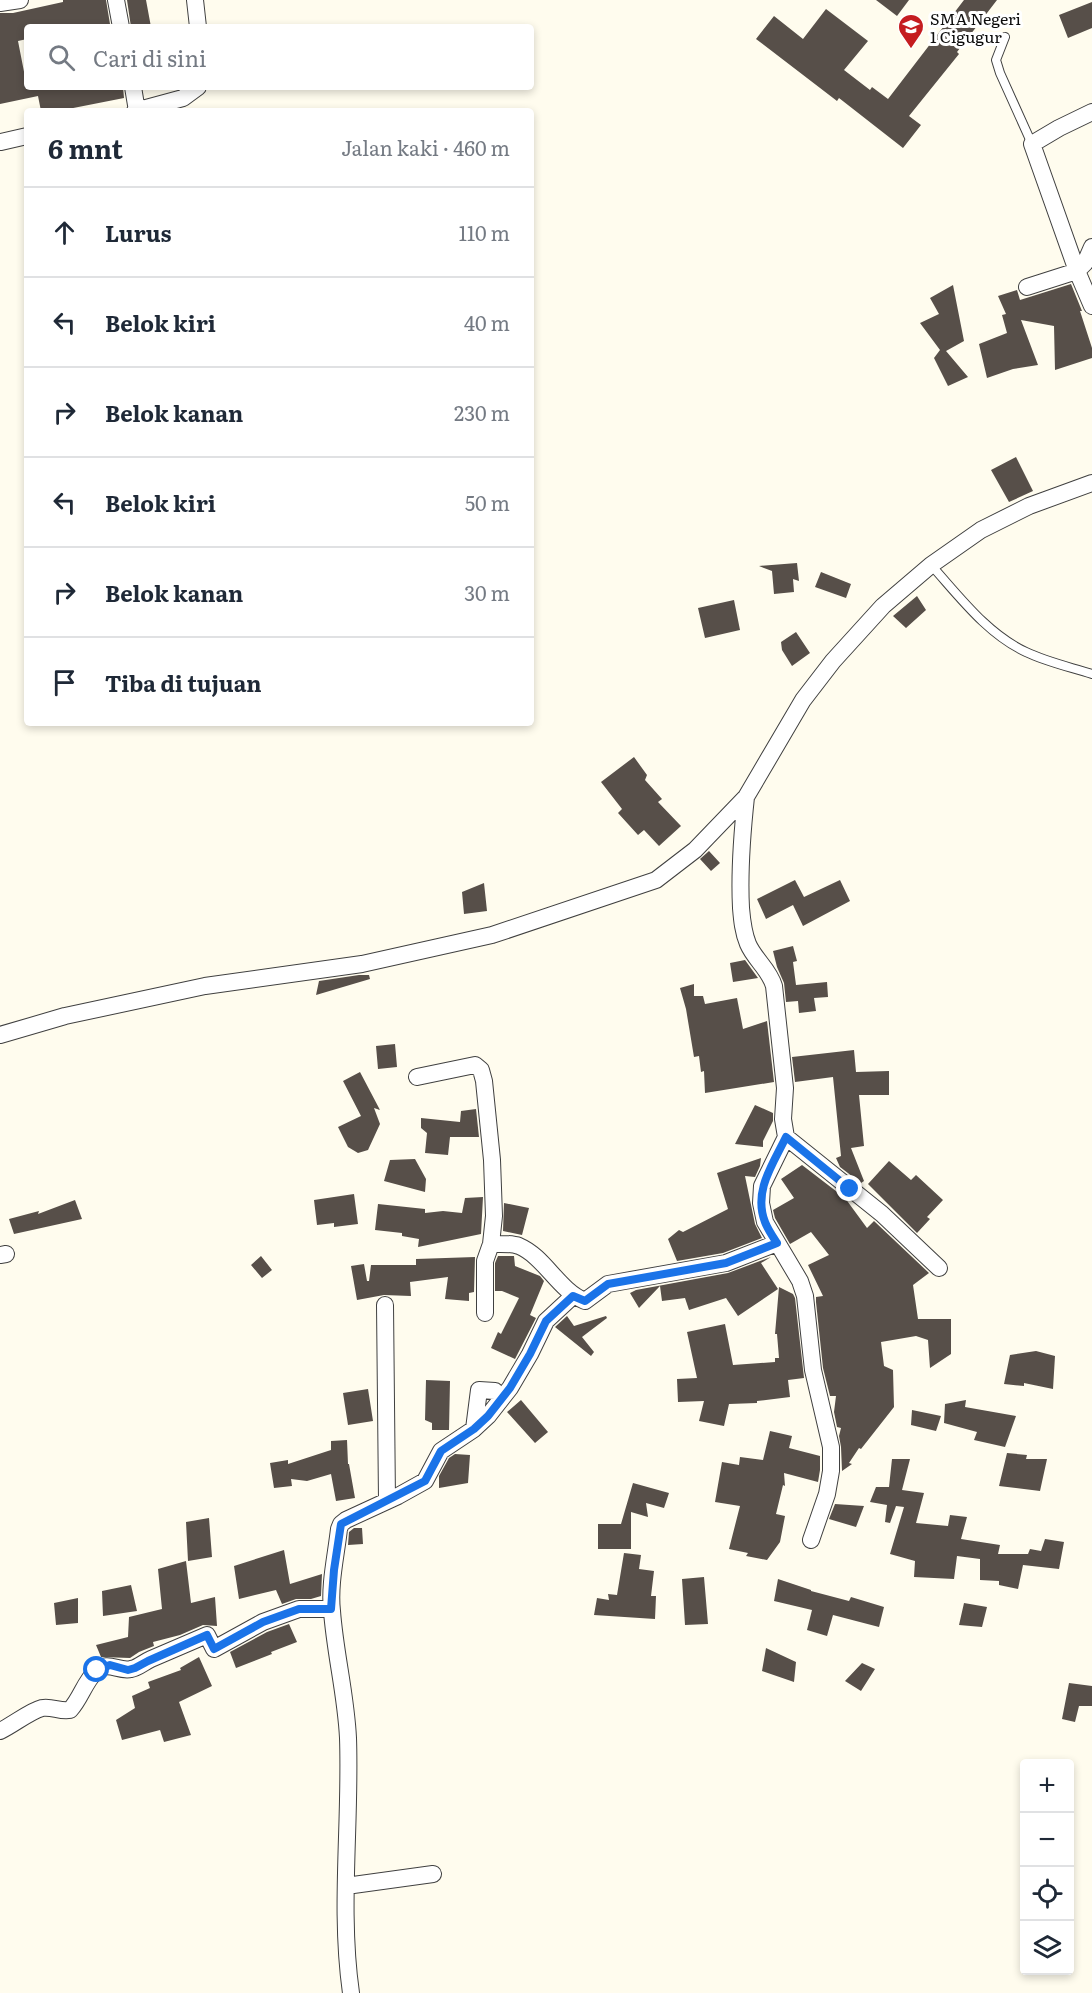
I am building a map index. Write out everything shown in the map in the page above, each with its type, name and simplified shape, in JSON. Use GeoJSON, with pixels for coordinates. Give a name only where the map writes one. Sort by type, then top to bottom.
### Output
{"type":"FeatureCollection","features":[{"type":"Feature","properties":{"kind":"street"},"geometry":{"type":"LineString","coordinates":[[0,3],[20,0]]}},
{"type":"Feature","properties":{"kind":"street"},"geometry":{"type":"LineString","coordinates":[[116,0],[120,24]]}},
{"type":"Feature","properties":{"kind":"street"},"geometry":{"type":"LineString","coordinates":[[195,0],[198,24]]}},
{"type":"Feature","properties":{"kind":"street"},"geometry":{"type":"LineString","coordinates":[[133,90],[136,108]]}},
{"type":"Feature","properties":{"kind":"street"},"geometry":{"type":"LineString","coordinates":[[147,108],[183,98],[194,90]]}},
{"type":"Feature","properties":{"kind":"street"},"geometry":{"type":"LineString","coordinates":[[1092,112],[1032,144],[1077,271],[1092,306]]}},
{"type":"Feature","properties":{"kind":"street"},"geometry":{"type":"LineString","coordinates":[[0,142],[24,137]]}},
{"type":"Feature","properties":{"kind":"street"},"geometry":{"type":"LineString","coordinates":[[1027,288],[1077,271],[1085,263],[1092,247]]}},
{"type":"Feature","properties":{"kind":"street"},"geometry":{"type":"LineString","coordinates":[[0,1035],[65,1016],[205,986],[362,964],[492,935],[656,880],[695,849],[746,797],[803,700],[833,661],[883,606],[931,565],[981,530],[1029,506],[1092,483]]}},
{"type":"Feature","properties":{"kind":"street"},"geometry":{"type":"LineString","coordinates":[[746,797],[740,844],[743,929],[748,944],[771,976],[774,986],[785,1088],[783,1119],[786,1137],[762,1186],[761,1203],[765,1222],[800,1281],[805,1296],[813,1370],[831,1446],[831,1471],[827,1494],[811,1540]]}},
{"type":"Feature","properties":{"kind":"street"},"geometry":{"type":"LineString","coordinates":[[417,1077],[467,1065],[475,1065],[481,1070],[492,1160],[494,1216],[491,1244],[485,1261],[485,1313]]}},
{"type":"Feature","properties":{"kind":"street"},"geometry":{"type":"LineString","coordinates":[[786,1137],[882,1214],[939,1268]]}},
{"type":"Feature","properties":{"kind":"street"},"geometry":{"type":"LineString","coordinates":[[491,1244],[515,1245],[530,1252],[573,1296],[585,1301],[608,1284],[726,1263],[777,1243]]}},
{"type":"Feature","properties":{"kind":"street"},"geometry":{"type":"LineString","coordinates":[[351,1993],[346,1886],[348,1735],[331,1609],[341,1524],[425,1481],[441,1451],[474,1429],[488,1416],[510,1388],[546,1321],[573,1296]]}},
{"type":"Feature","properties":{"kind":"street"},"geometry":{"type":"LineString","coordinates":[[385,1305],[387,1501]]}},
{"type":"Feature","properties":{"kind":"street"},"geometry":{"type":"LineString","coordinates":[[474,1429],[479,1390],[495,1391]]}},
{"type":"Feature","properties":{"kind":"street"},"geometry":{"type":"LineString","coordinates":[[0,1731],[40,1708],[70,1710],[97,1670],[104,1667],[110,1665],[128,1670],[135,1668],[207,1635],[214,1649],[263,1622],[299,1609],[331,1609]]}},
{"type":"Feature","properties":{"kind":"street"},"geometry":{"type":"LineString","coordinates":[[346,1886],[433,1874]]}},
{"type":"Feature","properties":{"kind":"lane"},"geometry":{"type":"LineString","coordinates":[[1005,37],[996,60],[1032,144]]}},
{"type":"Feature","properties":{"kind":"lane"},"geometry":{"type":"LineString","coordinates":[[931,565],[999,636],[1039,658],[1092,674]]}},
{"type":"Feature","properties":{"kind":"building"},"geometry":{"type":"Polygon","coordinates":[[[63,0],[106,0],[110,24],[24,24],[24,40],[18,41],[24,72],[24,90],[123,90],[124,98],[73,108],[40,108],[38,96],[0,104],[0,13],[13,13],[63,2],[63,0]]]}},
{"type":"Feature","properties":{"kind":"building"},"geometry":{"type":"Polygon","coordinates":[[[127,0],[146,0],[150,24],[131,24],[127,0]]]}},
{"type":"Feature","properties":{"kind":"building"},"geometry":{"type":"Polygon","coordinates":[[[876,0],[909,0],[897,16],[876,0]]]}},
{"type":"Feature","properties":{"kind":"building"},"geometry":{"type":"Polygon","coordinates":[[[964,0],[997,0],[957,52],[959,54],[909,116],[921,125],[903,148],[839,98],[837,101],[756,39],[774,16],[803,39],[826,9],[868,41],[844,70],[870,90],[872,87],[888,99],[964,0]]]}},
{"type":"Feature","properties":{"kind":"building"},"geometry":{"type":"Polygon","coordinates":[[[1092,2],[1092,28],[1068,38],[1059,15],[1092,2]]]}},
{"type":"Feature","properties":{"kind":"building"},"geometry":{"type":"Polygon","coordinates":[[[1071,284],[1082,311],[1080,311],[1092,348],[1092,358],[1055,370],[1054,326],[1021,320],[1038,365],[1013,369],[987,378],[979,344],[1007,333],[1002,315],[1006,314],[998,296],[1017,290],[1020,300],[1071,284]]]}},
{"type":"Feature","properties":{"kind":"building"},"geometry":{"type":"Polygon","coordinates":[[[953,285],[964,341],[946,351],[968,377],[948,386],[934,358],[940,350],[920,323],[939,314],[930,298],[953,285]]]}},
{"type":"Feature","properties":{"kind":"building"},"geometry":{"type":"Polygon","coordinates":[[[1016,457],[1033,491],[1009,502],[991,470],[1016,457]]]}},
{"type":"Feature","properties":{"kind":"building"},"geometry":{"type":"Polygon","coordinates":[[[797,563],[799,581],[793,579],[794,592],[774,594],[772,571],[759,566],[797,563]]]}},
{"type":"Feature","properties":{"kind":"building"},"geometry":{"type":"Polygon","coordinates":[[[821,572],[851,584],[846,598],[815,587],[821,572]]]}},
{"type":"Feature","properties":{"kind":"building"},"geometry":{"type":"Polygon","coordinates":[[[917,596],[926,610],[906,628],[893,616],[917,596]]]}},
{"type":"Feature","properties":{"kind":"building"},"geometry":{"type":"Polygon","coordinates":[[[734,600],[740,630],[705,638],[698,608],[734,600]]]}},
{"type":"Feature","properties":{"kind":"building"},"geometry":{"type":"Polygon","coordinates":[[[796,632],[810,653],[792,666],[782,650],[781,642],[796,632]]]}},
{"type":"Feature","properties":{"kind":"building"},"geometry":{"type":"Polygon","coordinates":[[[634,757],[647,775],[645,780],[662,799],[658,802],[681,826],[659,846],[644,830],[638,835],[618,813],[622,809],[601,782],[634,757]]]}},
{"type":"Feature","properties":{"kind":"building"},"geometry":{"type":"Polygon","coordinates":[[[709,851],[720,863],[711,871],[700,859],[709,851]]]}},
{"type":"Feature","properties":{"kind":"building"},"geometry":{"type":"Polygon","coordinates":[[[795,880],[804,897],[840,880],[850,901],[803,926],[793,905],[766,919],[757,899],[795,880]]]}},
{"type":"Feature","properties":{"kind":"building"},"geometry":{"type":"Polygon","coordinates":[[[484,883],[487,911],[464,914],[462,892],[484,883]]]}},
{"type":"Feature","properties":{"kind":"building"},"geometry":{"type":"Polygon","coordinates":[[[793,946],[797,961],[793,962],[796,985],[827,982],[828,997],[814,998],[816,1011],[799,1013],[798,1001],[786,1002],[784,983],[773,951],[793,946]]]}},
{"type":"Feature","properties":{"kind":"building"},"geometry":{"type":"Polygon","coordinates":[[[745,960],[758,978],[733,982],[730,963],[745,960]]]}},
{"type":"Feature","properties":{"kind":"building"},"geometry":{"type":"Polygon","coordinates":[[[369,975],[370,979],[316,995],[319,981],[369,975]]]}},
{"type":"Feature","properties":{"kind":"building"},"geometry":{"type":"Polygon","coordinates":[[[694,984],[694,996],[703,996],[705,1004],[737,998],[743,1029],[767,1021],[774,1082],[705,1093],[704,1071],[701,1072],[699,1056],[694,1057],[680,988],[694,984]]]}},
{"type":"Feature","properties":{"kind":"building"},"geometry":{"type":"Polygon","coordinates":[[[395,1044],[397,1067],[378,1069],[376,1046],[395,1044]]]}},
{"type":"Feature","properties":{"kind":"building"},"geometry":{"type":"Polygon","coordinates":[[[854,1050],[856,1072],[889,1071],[889,1095],[859,1095],[864,1146],[851,1148],[864,1181],[861,1183],[840,1167],[836,1158],[841,1156],[833,1077],[795,1082],[792,1057],[854,1050]]]}},
{"type":"Feature","properties":{"kind":"building"},"geometry":{"type":"Polygon","coordinates":[[[360,1072],[380,1110],[374,1108],[380,1124],[368,1150],[358,1153],[348,1147],[338,1127],[361,1116],[343,1081],[360,1072]]]}},
{"type":"Feature","properties":{"kind":"building"},"geometry":{"type":"Polygon","coordinates":[[[755,1105],[773,1113],[773,1121],[763,1141],[763,1147],[735,1144],[755,1105]]]}},
{"type":"Feature","properties":{"kind":"building"},"geometry":{"type":"Polygon","coordinates":[[[476,1109],[479,1137],[450,1137],[448,1155],[425,1153],[427,1133],[421,1128],[421,1118],[460,1122],[461,1111],[476,1109]]]}},
{"type":"Feature","properties":{"kind":"building"},"geometry":{"type":"Polygon","coordinates":[[[761,1158],[755,1177],[745,1176],[755,1224],[762,1238],[723,1253],[677,1261],[668,1239],[679,1230],[683,1232],[728,1209],[717,1173],[761,1158]]]}},
{"type":"Feature","properties":{"kind":"building"},"geometry":{"type":"Polygon","coordinates":[[[415,1159],[426,1179],[425,1192],[384,1181],[390,1160],[415,1159]]]}},
{"type":"Feature","properties":{"kind":"building"},"geometry":{"type":"Polygon","coordinates":[[[889,1161],[911,1180],[916,1175],[943,1200],[927,1217],[930,1219],[917,1233],[868,1184],[889,1161]]]}},
{"type":"Feature","properties":{"kind":"building"},"geometry":{"type":"Polygon","coordinates":[[[802,1165],[845,1198],[867,1228],[874,1221],[929,1273],[913,1285],[918,1319],[951,1319],[951,1354],[930,1368],[928,1340],[916,1336],[881,1342],[884,1366],[893,1370],[894,1407],[861,1449],[859,1448],[849,1463],[852,1464],[842,1471],[839,1436],[841,1428],[837,1427],[834,1412],[836,1396],[830,1396],[823,1368],[816,1297],[823,1296],[808,1265],[829,1255],[811,1232],[790,1244],[773,1210],[794,1198],[781,1179],[802,1165]]]}},
{"type":"Feature","properties":{"kind":"building"},"geometry":{"type":"Polygon","coordinates":[[[354,1194],[358,1224],[334,1227],[334,1223],[317,1225],[314,1200],[354,1194]]]}},
{"type":"Feature","properties":{"kind":"building"},"geometry":{"type":"Polygon","coordinates":[[[483,1197],[481,1234],[418,1247],[419,1239],[402,1236],[402,1233],[375,1230],[378,1204],[425,1209],[425,1213],[443,1211],[462,1213],[465,1198],[483,1197]]]}},
{"type":"Feature","properties":{"kind":"building"},"geometry":{"type":"Polygon","coordinates":[[[75,1200],[82,1219],[14,1234],[9,1219],[39,1211],[38,1214],[75,1200]]]}},
{"type":"Feature","properties":{"kind":"building"},"geometry":{"type":"Polygon","coordinates":[[[504,1203],[529,1208],[522,1235],[503,1231],[504,1203]]]}},
{"type":"Feature","properties":{"kind":"building"},"geometry":{"type":"Polygon","coordinates":[[[261,1256],[272,1270],[262,1278],[251,1265],[261,1256]]]}},
{"type":"Feature","properties":{"kind":"building"},"geometry":{"type":"Polygon","coordinates":[[[498,1256],[514,1256],[515,1266],[540,1276],[544,1281],[530,1315],[536,1318],[515,1359],[491,1348],[498,1332],[501,1334],[519,1298],[502,1291],[495,1291],[495,1263],[498,1256]]]}},
{"type":"Feature","properties":{"kind":"building"},"geometry":{"type":"Polygon","coordinates":[[[475,1257],[474,1292],[469,1293],[469,1301],[445,1299],[448,1277],[410,1282],[411,1296],[384,1295],[357,1300],[351,1266],[364,1264],[367,1281],[369,1281],[371,1265],[416,1265],[416,1259],[475,1257]]]}},
{"type":"Feature","properties":{"kind":"building"},"geometry":{"type":"Polygon","coordinates":[[[771,1257],[761,1263],[778,1289],[738,1316],[726,1298],[689,1310],[685,1298],[662,1301],[660,1286],[639,1308],[630,1293],[636,1290],[728,1273],[771,1257]]]}},
{"type":"Feature","properties":{"kind":"building"},"geometry":{"type":"Polygon","coordinates":[[[779,1287],[793,1294],[795,1298],[804,1378],[788,1380],[790,1397],[757,1401],[757,1403],[729,1404],[724,1426],[699,1421],[704,1401],[678,1402],[677,1379],[697,1378],[687,1332],[725,1324],[733,1365],[775,1362],[775,1358],[779,1358],[777,1334],[775,1334],[779,1287]]]}},
{"type":"Feature","properties":{"kind":"building"},"geometry":{"type":"Polygon","coordinates":[[[567,1316],[574,1326],[606,1316],[607,1318],[582,1337],[594,1352],[591,1356],[555,1327],[567,1316]]]}},
{"type":"Feature","properties":{"kind":"building"},"geometry":{"type":"Polygon","coordinates":[[[1036,1351],[1055,1356],[1053,1389],[1024,1383],[1024,1386],[1004,1384],[1010,1355],[1036,1351]]]}},
{"type":"Feature","properties":{"kind":"building"},"geometry":{"type":"Polygon","coordinates":[[[426,1380],[450,1381],[449,1430],[432,1430],[432,1423],[425,1420],[426,1380]]]}},
{"type":"Feature","properties":{"kind":"building"},"geometry":{"type":"Polygon","coordinates":[[[368,1389],[373,1421],[348,1425],[343,1393],[368,1389]]]}},
{"type":"Feature","properties":{"kind":"building"},"geometry":{"type":"Polygon","coordinates":[[[521,1400],[548,1432],[535,1443],[507,1412],[521,1400]]]}},
{"type":"Feature","properties":{"kind":"building"},"geometry":{"type":"Polygon","coordinates":[[[966,1400],[965,1407],[1016,1416],[1005,1447],[974,1440],[977,1432],[944,1423],[945,1404],[966,1400]]]}},
{"type":"Feature","properties":{"kind":"building"},"geometry":{"type":"Polygon","coordinates":[[[912,1410],[941,1416],[936,1431],[911,1425],[912,1410]]]}},
{"type":"Feature","properties":{"kind":"building"},"geometry":{"type":"Polygon","coordinates":[[[770,1431],[792,1436],[789,1448],[820,1456],[820,1470],[818,1482],[784,1473],[785,1486],[783,1485],[776,1514],[785,1516],[780,1542],[767,1560],[746,1556],[748,1553],[729,1549],[740,1506],[715,1502],[722,1462],[739,1465],[740,1457],[763,1460],[770,1431]]]}},
{"type":"Feature","properties":{"kind":"building"},"geometry":{"type":"Polygon","coordinates":[[[347,1440],[348,1464],[355,1498],[336,1501],[331,1474],[307,1481],[291,1479],[292,1486],[274,1488],[270,1463],[288,1460],[288,1464],[331,1450],[331,1441],[347,1440]]]}},
{"type":"Feature","properties":{"kind":"building"},"geometry":{"type":"Polygon","coordinates":[[[1007,1453],[1027,1455],[1026,1459],[1047,1459],[1040,1491],[999,1486],[1007,1453]]]}},
{"type":"Feature","properties":{"kind":"building"},"geometry":{"type":"Polygon","coordinates":[[[455,1454],[470,1455],[468,1483],[439,1488],[439,1476],[449,1458],[455,1454]]]}},
{"type":"Feature","properties":{"kind":"building"},"geometry":{"type":"Polygon","coordinates":[[[892,1459],[910,1459],[902,1490],[924,1493],[916,1523],[948,1526],[950,1515],[967,1517],[961,1539],[1000,1545],[998,1554],[1028,1554],[1030,1549],[1041,1551],[1045,1539],[1064,1542],[1059,1569],[1023,1565],[1018,1589],[999,1585],[999,1581],[980,1580],[980,1559],[957,1556],[954,1579],[914,1577],[915,1561],[890,1554],[904,1507],[896,1506],[890,1523],[885,1522],[887,1505],[870,1502],[876,1487],[889,1487],[892,1459]]]}},
{"type":"Feature","properties":{"kind":"building"},"geometry":{"type":"Polygon","coordinates":[[[633,1483],[669,1493],[664,1508],[646,1503],[648,1517],[631,1512],[631,1549],[598,1549],[598,1524],[621,1524],[633,1483]]]}},
{"type":"Feature","properties":{"kind":"building"},"geometry":{"type":"Polygon","coordinates":[[[835,1504],[864,1506],[856,1527],[829,1519],[835,1504]]]}},
{"type":"Feature","properties":{"kind":"building"},"geometry":{"type":"Polygon","coordinates":[[[209,1518],[212,1557],[188,1561],[186,1522],[209,1518]]]}},
{"type":"Feature","properties":{"kind":"building"},"geometry":{"type":"Polygon","coordinates":[[[354,1528],[362,1528],[363,1544],[348,1545],[349,1532],[354,1528]]]}},
{"type":"Feature","properties":{"kind":"building"},"geometry":{"type":"Polygon","coordinates":[[[284,1550],[290,1584],[322,1574],[321,1596],[296,1599],[282,1604],[276,1590],[239,1599],[234,1566],[284,1550]]]}},
{"type":"Feature","properties":{"kind":"building"},"geometry":{"type":"Polygon","coordinates":[[[624,1553],[641,1555],[639,1569],[654,1571],[651,1596],[656,1596],[655,1619],[594,1615],[597,1598],[609,1600],[608,1594],[617,1595],[624,1553]]]}},
{"type":"Feature","properties":{"kind":"building"},"geometry":{"type":"Polygon","coordinates":[[[186,1561],[191,1603],[215,1597],[217,1626],[203,1625],[180,1635],[153,1642],[154,1646],[130,1658],[101,1657],[96,1645],[128,1637],[129,1617],[162,1609],[158,1569],[186,1561]]]}},
{"type":"Feature","properties":{"kind":"building"},"geometry":{"type":"Polygon","coordinates":[[[704,1577],[708,1624],[685,1625],[682,1579],[704,1577]]]}},
{"type":"Feature","properties":{"kind":"building"},"geometry":{"type":"Polygon","coordinates":[[[778,1579],[811,1591],[849,1601],[851,1597],[884,1607],[879,1627],[833,1615],[827,1636],[807,1630],[812,1610],[774,1601],[778,1579]]]}},
{"type":"Feature","properties":{"kind":"building"},"geometry":{"type":"Polygon","coordinates":[[[131,1585],[137,1611],[103,1616],[102,1591],[131,1585]]]}},
{"type":"Feature","properties":{"kind":"building"},"geometry":{"type":"Polygon","coordinates":[[[78,1598],[78,1623],[56,1625],[54,1603],[78,1598]]]}},
{"type":"Feature","properties":{"kind":"building"},"geometry":{"type":"Polygon","coordinates":[[[964,1603],[987,1607],[982,1627],[959,1625],[964,1603]]]}},
{"type":"Feature","properties":{"kind":"building"},"geometry":{"type":"Polygon","coordinates":[[[289,1624],[297,1642],[236,1668],[230,1652],[267,1632],[289,1624]]]}},
{"type":"Feature","properties":{"kind":"building"},"geometry":{"type":"Polygon","coordinates":[[[766,1648],[796,1662],[794,1682],[762,1671],[766,1648]]]}},
{"type":"Feature","properties":{"kind":"building"},"geometry":{"type":"Polygon","coordinates":[[[199,1657],[212,1686],[179,1702],[191,1735],[164,1742],[160,1730],[122,1740],[116,1720],[135,1708],[132,1696],[150,1688],[148,1682],[181,1670],[180,1668],[199,1657]]]}},
{"type":"Feature","properties":{"kind":"building"},"geometry":{"type":"Polygon","coordinates":[[[862,1663],[875,1669],[861,1691],[845,1681],[862,1663]]]}},
{"type":"Feature","properties":{"kind":"building"},"geometry":{"type":"Polygon","coordinates":[[[1069,1683],[1092,1686],[1092,1706],[1079,1706],[1075,1722],[1062,1719],[1069,1683]]]}},
{"type":"Feature","properties":{"kind":"place","name":"SMA Negeri 1 Cigugur"},"geometry":{"type":"Point","coordinates":[911,50]}},
{"type":"Feature","properties":{"kind":"route"},"geometry":{"type":"LineString","coordinates":[[97,1670],[110,1665],[128,1670],[135,1668],[207,1635],[214,1649],[263,1622],[299,1609],[331,1609],[341,1524],[425,1481],[441,1451],[474,1429],[488,1416],[510,1388],[546,1321],[573,1296],[585,1301],[608,1284],[703,1269],[726,1263],[777,1243],[765,1222],[761,1203],[762,1186],[786,1137],[850,1189]]}}]}
